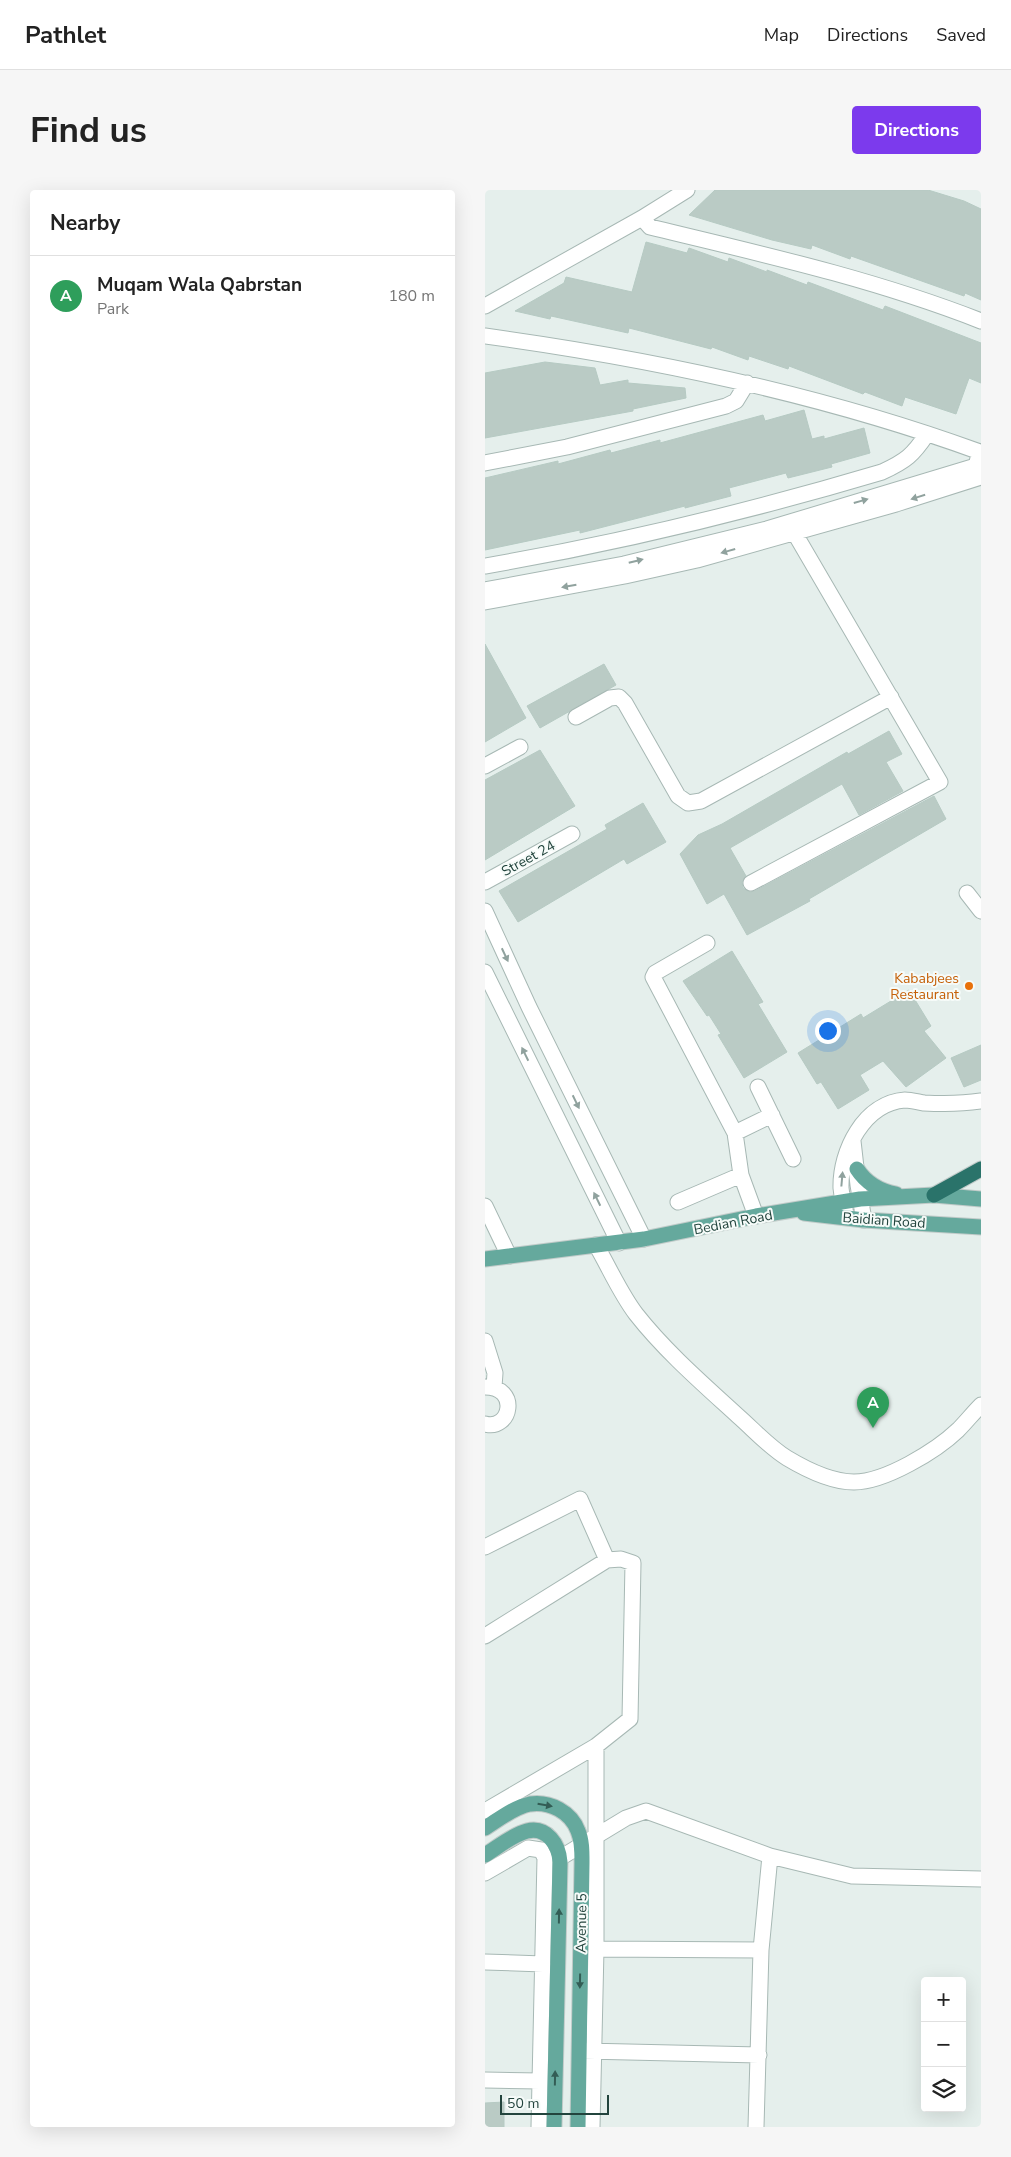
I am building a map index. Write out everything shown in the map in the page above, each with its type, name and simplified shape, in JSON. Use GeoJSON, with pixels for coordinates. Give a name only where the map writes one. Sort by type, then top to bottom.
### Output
{"type":"FeatureCollection","features":[{"type":"Feature","properties":{"kind":"highway"},"geometry":{"type":"LineString","coordinates":[[934,1195],[981,1169]]}},
{"type":"Feature","properties":{"kind":"main road"},"geometry":{"type":"LineString","coordinates":[[857,1169],[864,1180],[872,1185],[893,1194],[905,1196]]}},
{"type":"Feature","properties":{"kind":"main road","name":"Bedian Road"},"geometry":{"type":"LineString","coordinates":[[485,1259],[644,1239],[756,1216],[860,1199],[934,1195],[981,1199]]}},
{"type":"Feature","properties":{"kind":"main road","name":"Baidian Road"},"geometry":{"type":"LineString","coordinates":[[787,1212],[864,1220],[981,1227]]}},
{"type":"Feature","properties":{"kind":"main road","name":"Avenue 5"},"geometry":{"type":"LineString","coordinates":[[485,1828],[513,1803],[549,1805],[560,1810],[575,1824],[582,1844],[587,2051],[579,2127]]}},
{"type":"Feature","properties":{"kind":"main road","name":"Avenue 5"},"geometry":{"type":"LineString","coordinates":[[485,1855],[521,1834],[531,1831],[549,1837],[559,1849],[554,2127]]}},
{"type":"Feature","properties":{"kind":"street"},"geometry":{"type":"LineString","coordinates":[[485,306],[642,218],[687,190]]}},
{"type":"Feature","properties":{"kind":"street"},"geometry":{"type":"LineString","coordinates":[[642,218],[650,227],[860,280],[981,321]]}},
{"type":"Feature","properties":{"kind":"street"},"geometry":{"type":"LineString","coordinates":[[485,336],[569,347],[747,383],[927,434],[980,462]]}},
{"type":"Feature","properties":{"kind":"street"},"geometry":{"type":"LineString","coordinates":[[485,463],[567,447],[726,406],[736,400],[747,383]]}},
{"type":"Feature","properties":{"kind":"street"},"geometry":{"type":"LineString","coordinates":[[485,566],[578,550],[739,513],[882,472],[900,464],[914,453],[927,434]]}},
{"type":"Feature","properties":{"kind":"street"},"geometry":{"type":"LineString","coordinates":[[485,602],[625,576],[697,560],[896,504],[980,462]]}},
{"type":"Feature","properties":{"kind":"street"},"geometry":{"type":"LineString","coordinates":[[485,590],[624,564],[767,528],[980,462]]}},
{"type":"Feature","properties":{"kind":"street"},"geometry":{"type":"LineString","coordinates":[[751,883],[940,782],[794,532]]}},
{"type":"Feature","properties":{"kind":"street"},"geometry":{"type":"LineString","coordinates":[[576,717],[611,698],[619,697],[625,702],[677,796],[688,803],[701,800],[891,697]]}},
{"type":"Feature","properties":{"kind":"street"},"geometry":{"type":"LineString","coordinates":[[485,766],[520,747]]}},
{"type":"Feature","properties":{"kind":"street","name":"Street 24"},"geometry":{"type":"LineString","coordinates":[[485,882],[572,834]]}},
{"type":"Feature","properties":{"kind":"street"},"geometry":{"type":"LineString","coordinates":[[967,892],[981,912]]}},
{"type":"Feature","properties":{"kind":"street"},"geometry":{"type":"LineString","coordinates":[[485,911],[529,1007],[644,1239]]}},
{"type":"Feature","properties":{"kind":"street"},"geometry":{"type":"LineString","coordinates":[[707,943],[655,973],[653,977],[735,1133],[741,1175],[756,1216]]}},
{"type":"Feature","properties":{"kind":"street"},"geometry":{"type":"LineString","coordinates":[[485,972],[619,1243]]}},
{"type":"Feature","properties":{"kind":"street"},"geometry":{"type":"LineString","coordinates":[[508,1019],[529,1007]]}},
{"type":"Feature","properties":{"kind":"street"},"geometry":{"type":"LineString","coordinates":[[757,1087],[793,1159]]}},
{"type":"Feature","properties":{"kind":"street"},"geometry":{"type":"LineString","coordinates":[[847,1218],[841,1188],[846,1154],[860,1127],[872,1113],[891,1103],[905,1100],[962,1104],[981,1101]]}},
{"type":"Feature","properties":{"kind":"street"},"geometry":{"type":"LineString","coordinates":[[735,1133],[772,1115]]}},
{"type":"Feature","properties":{"kind":"street"},"geometry":{"type":"LineString","coordinates":[[853,1141],[864,1220]]}},
{"type":"Feature","properties":{"kind":"street"},"geometry":{"type":"LineString","coordinates":[[678,1202],[741,1175]]}},
{"type":"Feature","properties":{"kind":"street"},"geometry":{"type":"LineString","coordinates":[[485,1206],[509,1256]]}},
{"type":"Feature","properties":{"kind":"street"},"geometry":{"type":"LineString","coordinates":[[596,1245],[636,1313],[674,1356],[765,1441],[786,1457],[813,1472],[838,1481],[856,1482],[875,1479],[904,1466],[933,1448],[957,1431],[981,1405]]}},
{"type":"Feature","properties":{"kind":"street"},"geometry":{"type":"LineString","coordinates":[[485,1341],[495,1373],[490,1387],[503,1392],[508,1399],[509,1408],[505,1417],[498,1423],[485,1424]]}},
{"type":"Feature","properties":{"kind":"street"},"geometry":{"type":"LineString","coordinates":[[485,1547],[580,1500],[607,1560]]}},
{"type":"Feature","properties":{"kind":"street"},"geometry":{"type":"LineString","coordinates":[[485,1636],[607,1560],[621,1559],[633,1563],[629,1719],[596,1746],[513,1803],[485,1811]]}},
{"type":"Feature","properties":{"kind":"street"},"geometry":{"type":"LineString","coordinates":[[593,2127],[587,2051],[596,1949],[596,1746]]}},
{"type":"Feature","properties":{"kind":"street"},"geometry":{"type":"LineString","coordinates":[[560,1858],[626,1818],[646,1811],[769,1856],[852,1876],[981,1879]]}},
{"type":"Feature","properties":{"kind":"street"},"geometry":{"type":"LineString","coordinates":[[485,1873],[528,1848],[541,1850],[545,1858],[539,2127]]}},
{"type":"Feature","properties":{"kind":"street"},"geometry":{"type":"LineString","coordinates":[[756,2127],[761,1950],[769,1856]]}},
{"type":"Feature","properties":{"kind":"street"},"geometry":{"type":"LineString","coordinates":[[596,1949],[761,1950]]}},
{"type":"Feature","properties":{"kind":"street"},"geometry":{"type":"LineString","coordinates":[[485,1962],[543,1964]]}},
{"type":"Feature","properties":{"kind":"street"},"geometry":{"type":"LineString","coordinates":[[587,2051],[759,2055]]}},
{"type":"Feature","properties":{"kind":"street"},"geometry":{"type":"LineString","coordinates":[[485,2080],[540,2081]]}},
{"type":"Feature","properties":{"kind":"building"},"geometry":{"type":"Polygon","coordinates":[[[715,190],[928,190],[964,201],[981,209],[981,300],[965,293],[964,296],[851,256],[850,259],[812,245],[811,249],[772,240],[689,215],[715,190]]]}},
{"type":"Feature","properties":{"kind":"building"},"geometry":{"type":"Polygon","coordinates":[[[646,242],[687,253],[689,248],[728,262],[729,258],[807,285],[808,282],[883,310],[885,306],[981,343],[981,383],[969,378],[956,414],[905,397],[902,406],[865,392],[863,394],[789,366],[788,369],[749,356],[748,360],[712,347],[711,349],[629,328],[628,333],[551,316],[550,319],[515,311],[564,283],[566,277],[632,292],[646,242]]]}},
{"type":"Feature","properties":{"kind":"building"},"geometry":{"type":"Polygon","coordinates":[[[545,362],[595,368],[600,385],[628,380],[628,383],[685,388],[686,398],[633,409],[633,411],[485,438],[485,373],[545,362]]]}},
{"type":"Feature","properties":{"kind":"building"},"geometry":{"type":"Polygon","coordinates":[[[804,410],[812,439],[824,436],[824,439],[864,428],[870,453],[831,464],[832,467],[788,478],[786,473],[729,488],[731,496],[685,508],[685,506],[580,533],[580,530],[485,550],[485,478],[558,461],[558,464],[610,450],[611,453],[660,440],[660,443],[763,415],[765,421],[804,410]]]}},
{"type":"Feature","properties":{"kind":"building"},"geometry":{"type":"Polygon","coordinates":[[[485,644],[526,718],[485,742],[485,644]]]}},
{"type":"Feature","properties":{"kind":"building"},"geometry":{"type":"Polygon","coordinates":[[[604,664],[616,685],[540,728],[527,706],[604,664]]]}},
{"type":"Feature","properties":{"kind":"building"},"geometry":{"type":"Polygon","coordinates":[[[889,731],[902,754],[886,762],[903,791],[859,815],[842,784],[730,848],[746,876],[742,882],[743,888],[750,892],[755,891],[934,796],[946,819],[809,899],[810,901],[747,935],[724,894],[707,904],[680,854],[698,835],[722,824],[847,752],[848,754],[889,731]]]}},
{"type":"Feature","properties":{"kind":"building"},"geometry":{"type":"Polygon","coordinates":[[[540,750],[575,806],[485,860],[485,780],[540,750]]]}},
{"type":"Feature","properties":{"kind":"building"},"geometry":{"type":"Polygon","coordinates":[[[643,803],[666,842],[627,864],[624,859],[518,922],[499,891],[607,829],[605,825],[643,803]]]}},
{"type":"Feature","properties":{"kind":"building"},"geometry":{"type":"Polygon","coordinates":[[[732,951],[763,1002],[758,1004],[787,1052],[744,1078],[718,1035],[721,1034],[683,981],[732,951]]]}},
{"type":"Feature","properties":{"kind":"building"},"geometry":{"type":"Polygon","coordinates":[[[909,990],[931,1026],[924,1031],[946,1058],[906,1087],[883,1061],[860,1075],[869,1090],[838,1109],[821,1082],[817,1084],[798,1053],[861,1014],[863,1018],[909,990]]]}},
{"type":"Feature","properties":{"kind":"building"},"geometry":{"type":"Polygon","coordinates":[[[981,1045],[981,1080],[964,1087],[951,1058],[981,1045]]]}},
{"type":"Feature","properties":{"kind":"building"},"geometry":{"type":"Polygon","coordinates":[[[504,2102],[504,2127],[485,2127],[485,2103],[504,2102]]]}},
{"type":"Feature","properties":{"kind":"place","name":"Kababjees Restaurant"},"geometry":{"type":"Point","coordinates":[969,986]}},
{"type":"Feature","properties":{"kind":"place","name":"Muqam Wala Qabrstan"},"geometry":{"type":"Point","coordinates":[873,1428]}}]}
